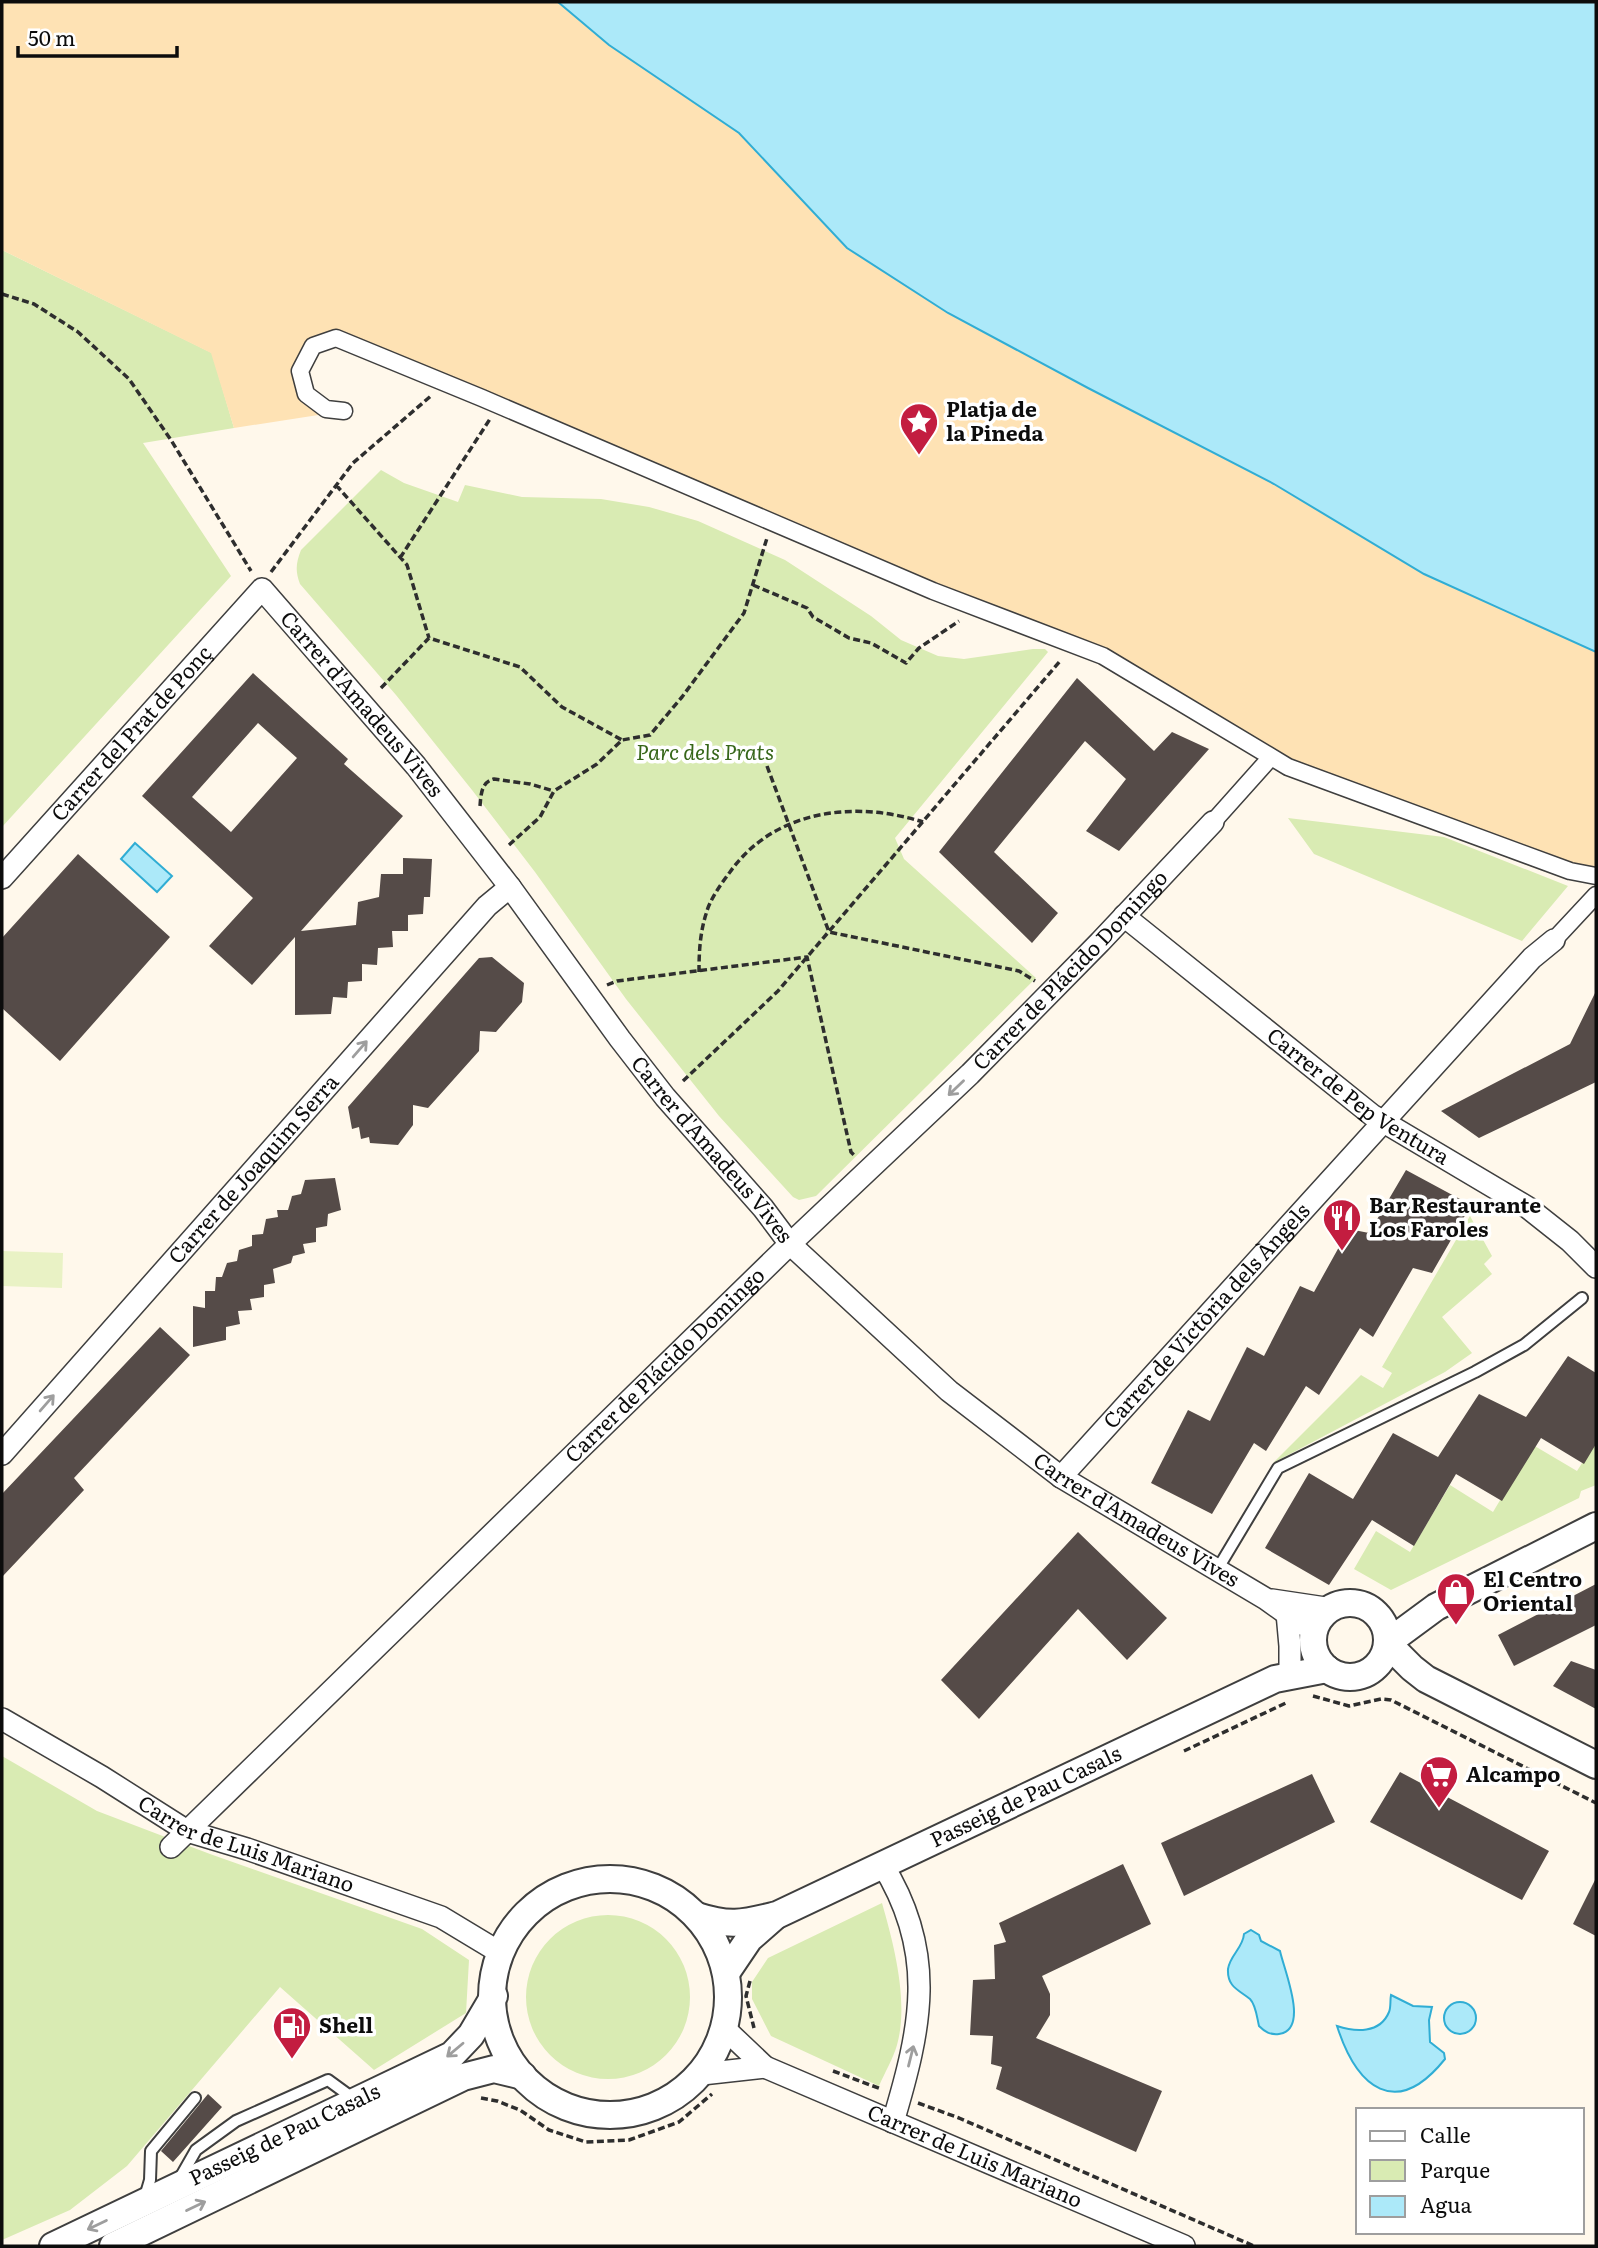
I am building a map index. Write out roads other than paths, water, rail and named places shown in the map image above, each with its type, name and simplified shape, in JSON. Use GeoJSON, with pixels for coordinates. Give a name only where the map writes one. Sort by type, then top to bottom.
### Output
{"type":"FeatureCollection","features":[{"type":"Feature","properties":{"kind":"street"},"geometry":{"type":"LineString","coordinates":[[344,411],[326,409],[306,394],[300,371],[313,346],[336,338],[978,608],[1103,656],[1289,767],[1557,866],[1596,876]]}},
{"type":"Feature","properties":{"kind":"street","name":"Carrer del Prat de Ponç"},"geometry":{"type":"LineString","coordinates":[[2,878],[262,589]]}},
{"type":"Feature","properties":{"kind":"street","name":"Carrer d'Amadeus Vives"},"geometry":{"type":"LineString","coordinates":[[262,589],[415,766],[510,887],[612,1029],[665,1097],[763,1208],[790,1244],[949,1391],[1061,1477],[1266,1599],[1301,1624],[1321,1623]]}},
{"type":"Feature","properties":{"kind":"street"},"geometry":{"type":"LineString","coordinates":[[1213,822],[1272,757]]}},
{"type":"Feature","properties":{"kind":"street","name":"Carrer de Plácido Domingo"},"geometry":{"type":"LineString","coordinates":[[171,1847],[790,1244],[970,1074],[1213,822]]}},
{"type":"Feature","properties":{"kind":"street","name":"Carrer de Joaquim Serra"},"geometry":{"type":"LineString","coordinates":[[2,1454],[487,906],[510,887]]}},
{"type":"Feature","properties":{"kind":"street"},"geometry":{"type":"LineString","coordinates":[[1554,940],[1596,895]]}},
{"type":"Feature","properties":{"kind":"street","name":"Carrer de Pep Ventura"},"geometry":{"type":"LineString","coordinates":[[1124,916],[1382,1122],[1527,1207],[1570,1241],[1596,1267]]}},
{"type":"Feature","properties":{"kind":"street","name":"Carrer de Victòria dels Àngels"},"geometry":{"type":"LineString","coordinates":[[1061,1477],[1532,958],[1554,940]]}},
{"type":"Feature","properties":{"kind":"street"},"geometry":{"type":"LineString","coordinates":[[1428,1613],[1370,1609],[1351,1604],[1321,1623],[1315,1652],[1327,1669],[1337,1675],[1361,1676],[1380,1663],[1387,1641],[1428,1613],[1596,1526]]}},
{"type":"Feature","properties":{"kind":"street","name":"Carrer d'Amadeus Vives"},"geometry":{"type":"LineString","coordinates":[[1266,1599],[1321,1623]]}},
{"type":"Feature","properties":{"kind":"street"},"geometry":{"type":"LineString","coordinates":[[1370,1609],[1379,1617],[1387,1641],[1419,1673],[1596,1765]]}},
{"type":"Feature","properties":{"kind":"street"},"geometry":{"type":"LineString","coordinates":[[1282,1672],[1290,1646],[1287,1613]]}},
{"type":"Feature","properties":{"kind":"street"},"geometry":{"type":"LineString","coordinates":[[1419,1673],[1412,1643],[1428,1613]]}},
{"type":"Feature","properties":{"kind":"street","name":"Passeig de Pau Casals"},"geometry":{"type":"LineString","coordinates":[[1282,1672],[1321,1623]]}},
{"type":"Feature","properties":{"kind":"street","name":"Passeig de Pau Casals"},"geometry":{"type":"LineString","coordinates":[[696,1916],[732,1924],[777,1915],[1282,1672],[1327,1669]]}},
{"type":"Feature","properties":{"kind":"street"},"geometry":{"type":"LineString","coordinates":[[1372,1670],[1419,1673]]}},
{"type":"Feature","properties":{"kind":"street","name":"Carrer de Luis Mariano"},"geometry":{"type":"LineString","coordinates":[[2,1719],[102,1777],[187,1831],[247,1849],[441,1917],[499,1952]]}},
{"type":"Feature","properties":{"kind":"street"},"geometry":{"type":"LineString","coordinates":[[882,1864],[901,1897],[917,1950],[916,2036],[893,2122]]}},
{"type":"Feature","properties":{"kind":"street"},"geometry":{"type":"LineString","coordinates":[[620,1879],[654,1887],[683,1904],[696,1916],[713,1941],[726,1973],[729,2001],[725,2029],[708,2083],[633,2115],[593,2116],[554,2102],[523,2076],[507,2052],[497,2025],[493,1974],[499,1952],[521,1917],[534,1905],[559,1890],[586,1881],[620,1879]]}},
{"type":"Feature","properties":{"kind":"street","name":"Passeig de Pau Casals"},"geometry":{"type":"LineString","coordinates":[[726,1973],[749,1940],[777,1915]]}},
{"type":"Feature","properties":{"kind":"street","name":"Passeig de Pau Casals"},"geometry":{"type":"LineString","coordinates":[[53,2246],[452,2055],[471,2035],[494,1996]]}},
{"type":"Feature","properties":{"kind":"street","name":"Carrer de Luis Mariano"},"geometry":{"type":"LineString","coordinates":[[725,2029],[765,2067],[1184,2246]]}},
{"type":"Feature","properties":{"kind":"street","name":"Carrer de Luis Mariano"},"geometry":{"type":"LineString","coordinates":[[708,2083],[765,2067]]}},
{"type":"Feature","properties":{"kind":"street","name":"Passeig de Pau Casals"},"geometry":{"type":"LineString","coordinates":[[113,2246],[463,2077],[494,2069],[523,2076]]}},
{"type":"Feature","properties":{"kind":"lane"},"geometry":{"type":"LineString","coordinates":[[1217,1570],[1278,1468],[1475,1373],[1524,1345],[1582,1298]]}},
{"type":"Feature","properties":{"kind":"lane"},"geometry":{"type":"LineString","coordinates":[[142,2203],[150,2180],[151,2151],[195,2098]]}},
{"type":"Feature","properties":{"kind":"water"},"geometry":{"type":"Polygon","coordinates":[[[558,2],[1596,2],[1596,652],[1424,574],[1274,484],[948,313],[847,248],[739,133],[609,45],[558,2]]]}},
{"type":"Feature","properties":{"kind":"water"},"geometry":{"type":"Polygon","coordinates":[[[135,843],[172,876],[157,892],[121,859],[135,843]]]}},
{"type":"Feature","properties":{"kind":"water"},"geometry":{"type":"Polygon","coordinates":[[[1251,1930],[1259,1935],[1261,1941],[1280,1951],[1290,1985],[1293,2022],[1288,2030],[1279,2034],[1268,2033],[1259,2026],[1252,2002],[1229,1980],[1229,1964],[1244,1934],[1251,1930]]]}},
{"type":"Feature","properties":{"kind":"water"},"geometry":{"type":"Polygon","coordinates":[[[1391,1995],[1413,2006],[1432,2007],[1429,2020],[1430,2042],[1444,2053],[1445,2059],[1427,2078],[1410,2088],[1395,2092],[1380,2089],[1367,2080],[1345,2048],[1337,2026],[1366,2030],[1380,2024],[1389,2012],[1391,1995]]]}},
{"type":"Feature","properties":{"kind":"water"},"geometry":{"type":"Polygon","coordinates":[[[1460,2002],[1471,2007],[1476,2018],[1471,2029],[1460,2034],[1449,2029],[1444,2018],[1449,2007],[1460,2002]]]}},
{"type":"Feature","properties":{"kind":"place","name":"Platja de la Pineda"},"geometry":{"type":"Point","coordinates":[919,456]}},
{"type":"Feature","properties":{"kind":"place","name":"Bar Restaurante Los Faroles"},"geometry":{"type":"Point","coordinates":[1342,1252]}},
{"type":"Feature","properties":{"kind":"place","name":"El Centro Oriental"},"geometry":{"type":"Point","coordinates":[1456,1626]}},
{"type":"Feature","properties":{"kind":"place","name":"Alcampo"},"geometry":{"type":"Point","coordinates":[1439,1809]}},
{"type":"Feature","properties":{"kind":"place","name":"Shell"},"geometry":{"type":"Point","coordinates":[292,2060]}},
{"type":"Feature","properties":{"kind":"park label","name":"Parc dels Prats"},"geometry":{"type":"Point","coordinates":[705,753]}}]}
